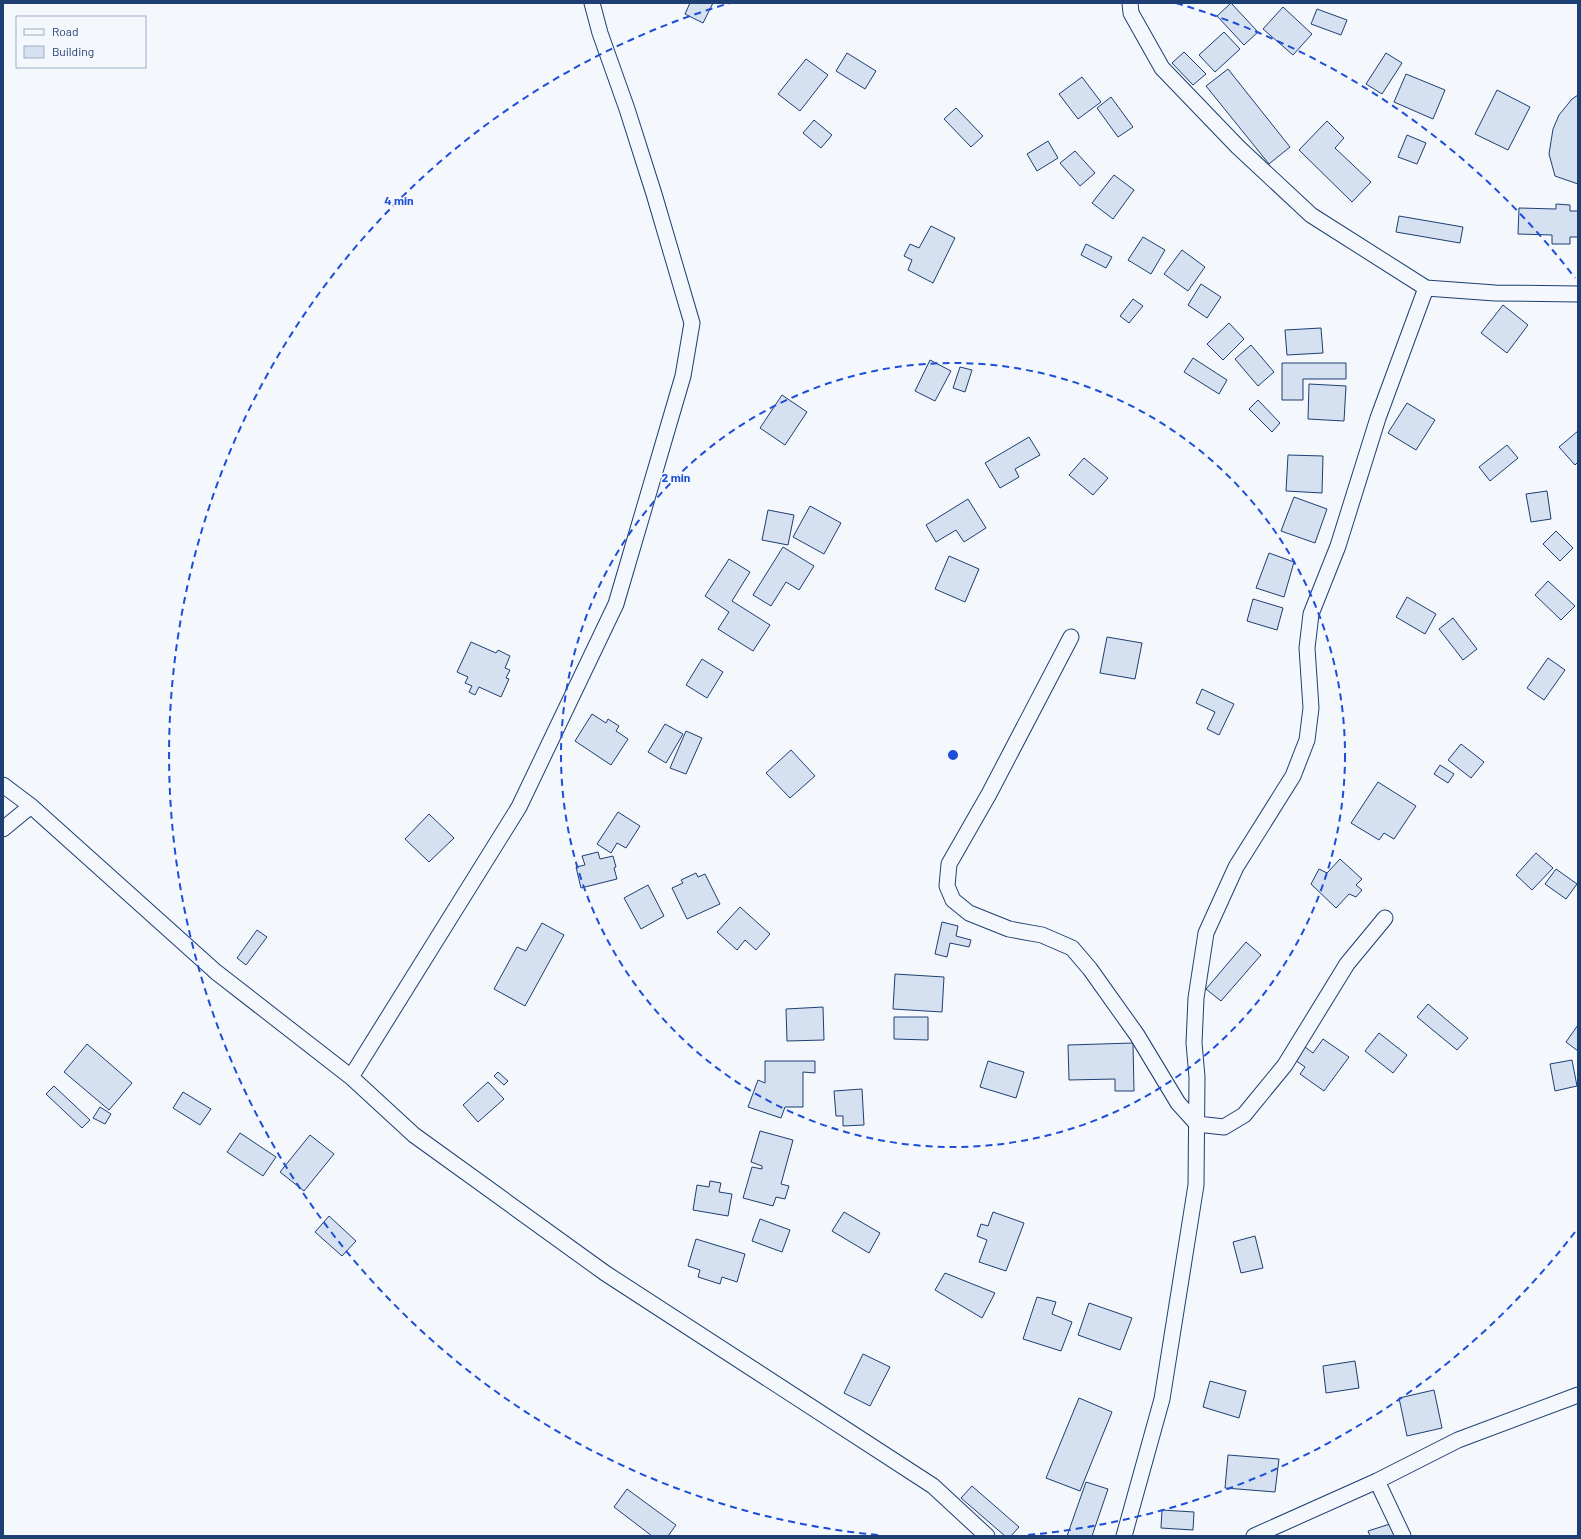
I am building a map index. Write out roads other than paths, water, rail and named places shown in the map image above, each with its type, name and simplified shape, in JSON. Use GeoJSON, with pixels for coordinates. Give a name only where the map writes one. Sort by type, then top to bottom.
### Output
{"type":"FeatureCollection","features":[{"type":"Feature","properties":{"kind":"street"},"geometry":{"type":"LineString","coordinates":[[350,1077],[519,807],[616,604],[683,376],[692,323],[628,109],[600,33],[592,3]]}},
{"type":"Feature","properties":{"kind":"street"},"geometry":{"type":"LineString","coordinates":[[1130,3],[1131,12],[1162,68],[1238,147],[1311,215],[1426,288],[1494,293],[1578,294]]}},
{"type":"Feature","properties":{"kind":"street"},"geometry":{"type":"LineString","coordinates":[[1124,1536],[1162,1399],[1196,1185],[1197,1077],[1194,1043],[1196,998],[1206,933],[1236,867],[1293,776],[1307,740],[1311,708],[1307,648],[1311,614],[1338,546],[1378,418],[1426,288]]}},
{"type":"Feature","properties":{"kind":"street"},"geometry":{"type":"LineString","coordinates":[[1071,637],[989,794],[949,864],[946,886],[953,900],[969,913],[1009,929],[1042,934],[1072,948],[1090,969],[1138,1035],[1178,1103],[1197,1124],[1224,1127],[1244,1115],[1285,1065],[1348,964],[1385,918]]}},
{"type":"Feature","properties":{"kind":"street"},"geometry":{"type":"LineString","coordinates":[[3,785],[31,806],[216,972],[350,1077],[414,1136],[599,1269],[669,1316],[933,1486],[987,1536]]}},
{"type":"Feature","properties":{"kind":"street"},"geometry":{"type":"LineString","coordinates":[[3,829],[31,806]]}},
{"type":"Feature","properties":{"kind":"street"},"geometry":{"type":"LineString","coordinates":[[1254,1536],[1377,1481],[1458,1440],[1578,1395]]}},
{"type":"Feature","properties":{"kind":"street"},"geometry":{"type":"LineString","coordinates":[[1377,1481],[1403,1536]]}}]}
